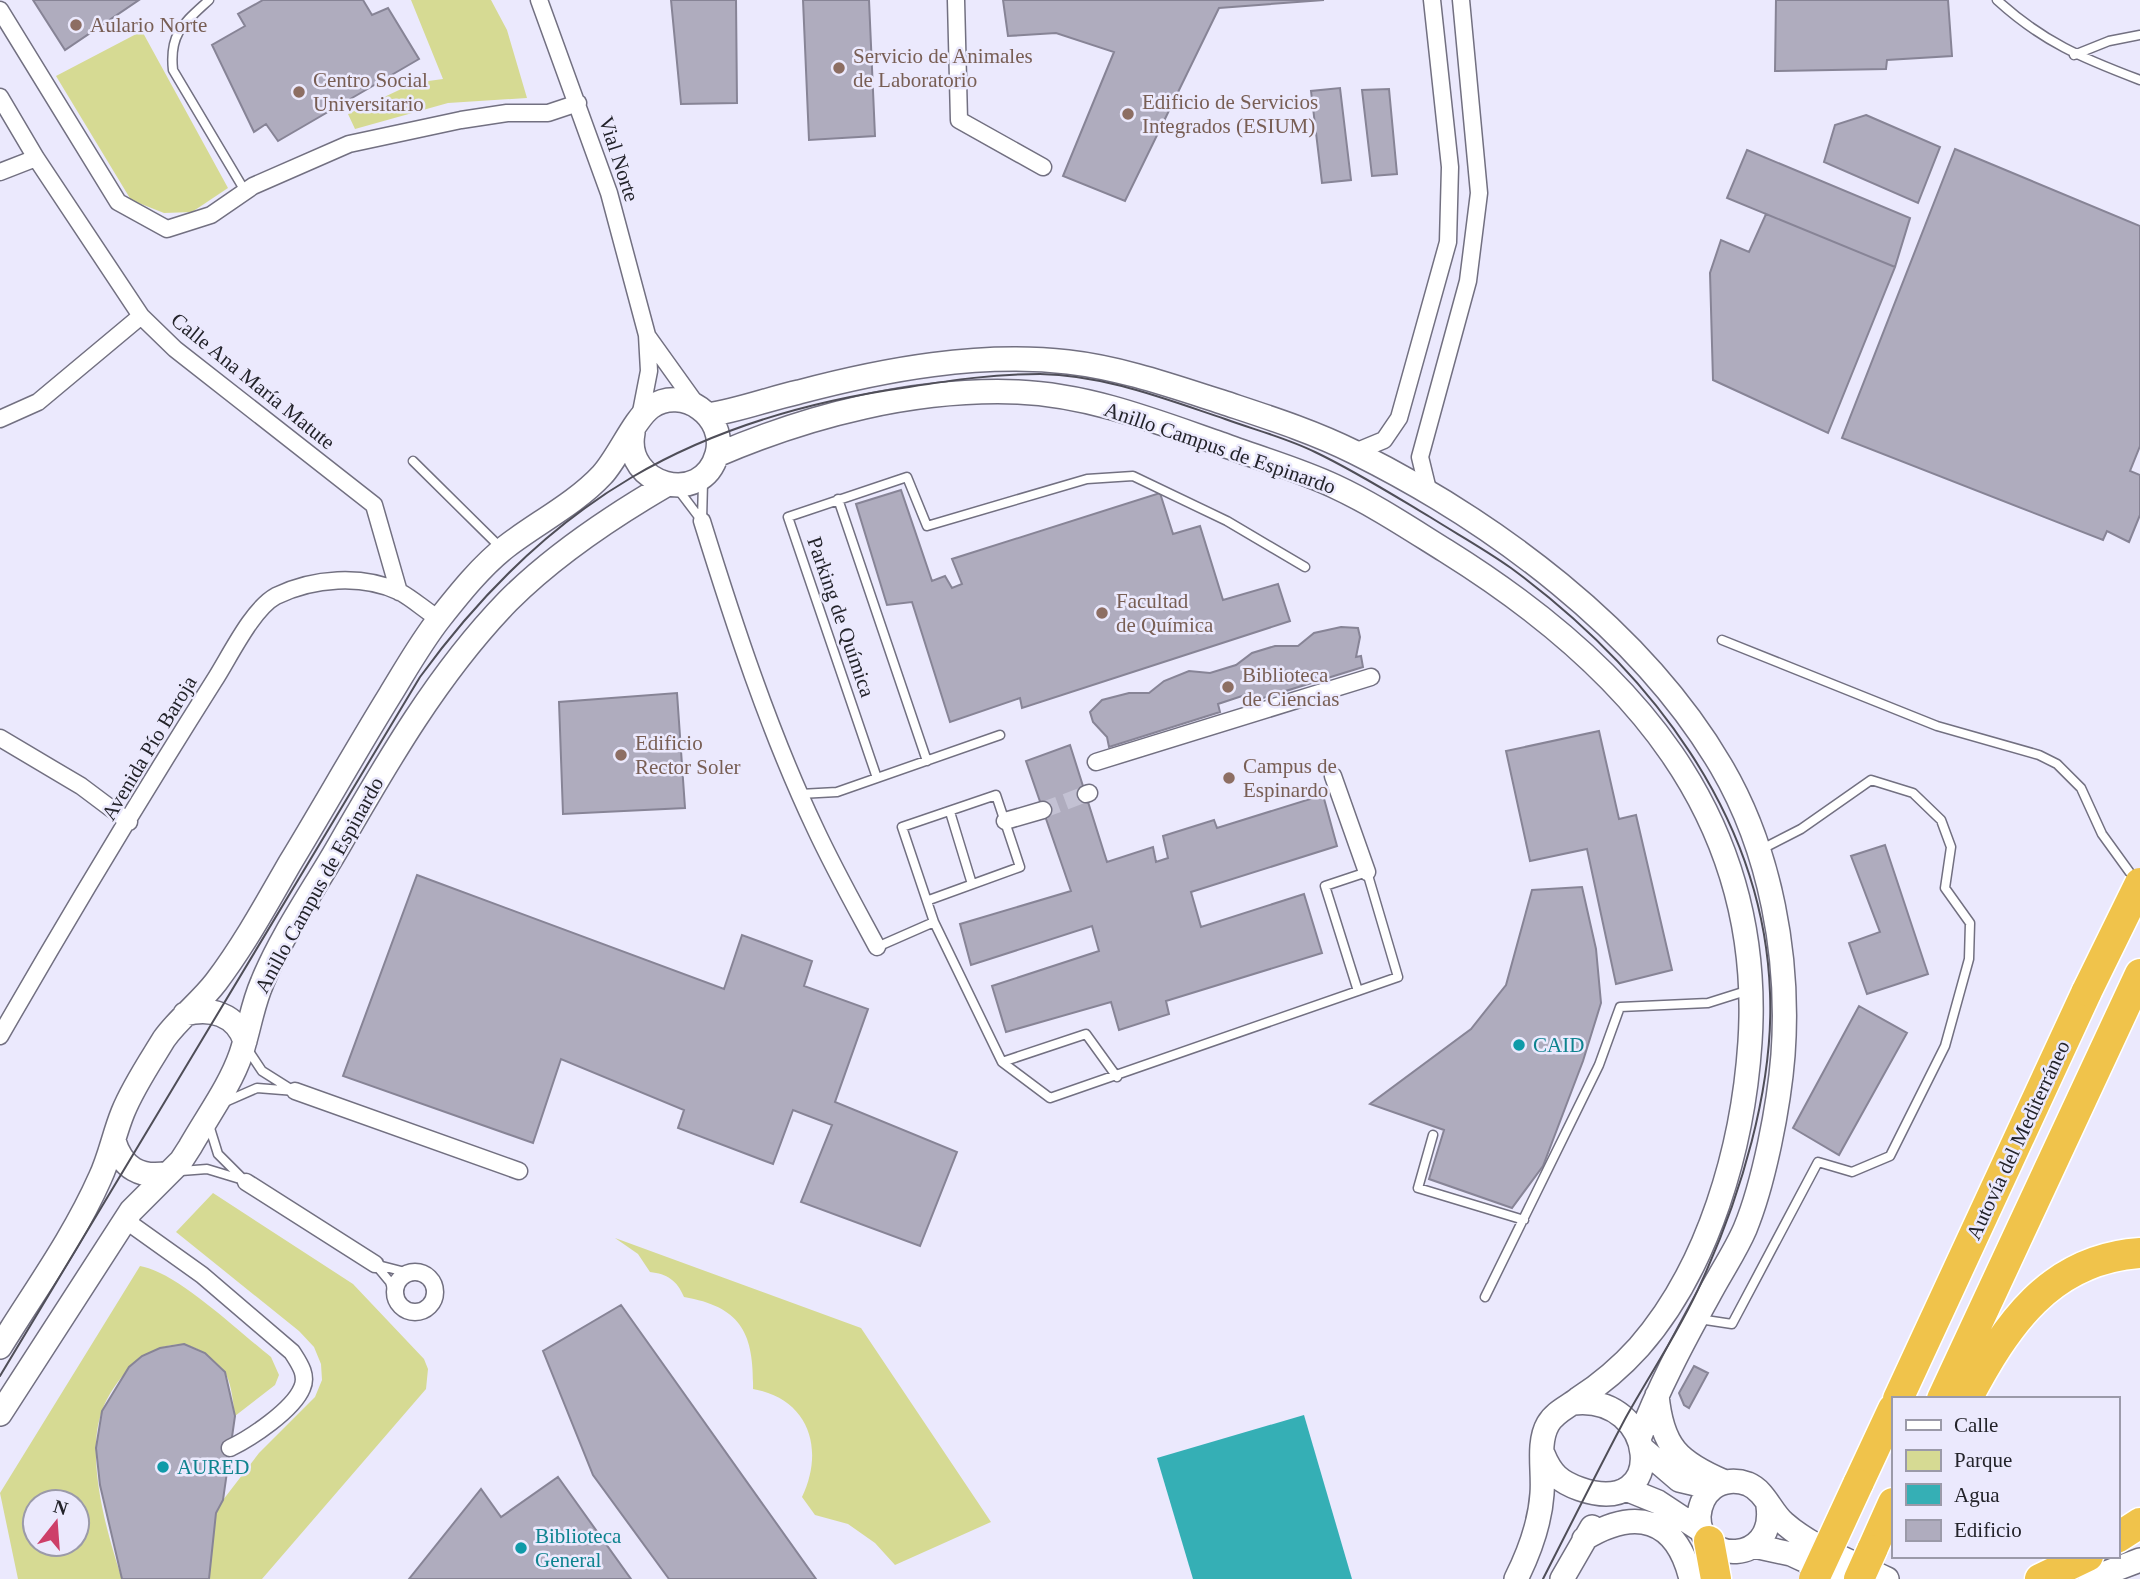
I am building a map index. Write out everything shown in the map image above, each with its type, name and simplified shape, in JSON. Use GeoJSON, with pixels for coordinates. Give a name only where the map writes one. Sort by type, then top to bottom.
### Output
{"type":"FeatureCollection","features":[{"type":"Feature","properties":{"kind":"highway","name":"Autovía del Mediterráneo"},"geometry":{"type":"LineString","coordinates":[[1899,1397],[2087,991],[2140,884]]}},
{"type":"Feature","properties":{"kind":"highway","name":"Autovía del Mediterráneo"},"geometry":{"type":"LineString","coordinates":[[1943,1397],[2140,974]]}},
{"type":"Feature","properties":{"kind":"highway"},"geometry":{"type":"LineString","coordinates":[[1968,1397],[2001,1342],[2045,1289],[2090,1264],[2122,1254],[2140,1253]]}},
{"type":"Feature","properties":{"kind":"highway"},"geometry":{"type":"LineString","coordinates":[[1815,1579],[1892,1411]]}},
{"type":"Feature","properties":{"kind":"highway"},"geometry":{"type":"LineString","coordinates":[[1859,1579],[1883,1539],[1892,1507]]}},
{"type":"Feature","properties":{"kind":"highway"},"geometry":{"type":"LineString","coordinates":[[2119,1537],[2140,1522]]}},
{"type":"Feature","properties":{"kind":"highway"},"geometry":{"type":"LineString","coordinates":[[1705,1536],[1716,1579]]}},
{"type":"Feature","properties":{"kind":"highway"},"geometry":{"type":"LineString","coordinates":[[2040,1579],[2084,1558]]}},
{"type":"Feature","properties":{"kind":"main road","name":"Anillo Campus de Espinardo"},"geometry":{"type":"LineString","coordinates":[[0,1347],[78,1220],[111,1150],[125,1107],[164,1040],[239,949],[360,744],[439,619],[502,550],[601,476],[650,408],[664,401],[678,400],[702,410],[738,411],[795,392],[883,372],[989,359],[1068,362],[1148,377],[1311,432],[1355,452],[1429,494],[1530,559],[1609,628],[1675,701],[1722,767],[1759,850],[1784,972],[1783,1058],[1766,1153],[1745,1230],[1657,1391],[1642,1444],[1641,1474],[1619,1492],[1584,1539],[1562,1579]]}},
{"type":"Feature","properties":{"kind":"main road","name":"Anillo Campus de Espinardo"},"geometry":{"type":"LineString","coordinates":[[717,455],[794,426],[868,406],[933,395],[1019,392],[1088,402],[1139,416],[1341,490],[1464,562],[1551,622],[1611,678],[1691,781],[1733,876],[1746,930],[1750,1039],[1741,1110],[1720,1196],[1684,1283],[1643,1343],[1616,1372],[1560,1411],[1548,1424],[1543,1438],[1542,1494],[1537,1528],[1516,1579]]}},
{"type":"Feature","properties":{"kind":"main road"},"geometry":{"type":"LineString","coordinates":[[702,410],[718,433],[717,455],[703,476]]}},
{"type":"Feature","properties":{"kind":"main road"},"geometry":{"type":"LineString","coordinates":[[636,426],[632,449],[639,464],[649,477],[671,485]]}},
{"type":"Feature","properties":{"kind":"main road","name":"Anillo Campus de Espinardo"},"geometry":{"type":"LineString","coordinates":[[0,1414],[125,1220],[181,1161],[234,1069],[245,1041],[261,983],[380,775],[433,693],[472,641],[509,600],[554,561],[626,508],[671,485],[703,476]]}},
{"type":"Feature","properties":{"kind":"main road"},"geometry":{"type":"LineString","coordinates":[[190,1011],[218,1013],[233,1022],[245,1041]]}},
{"type":"Feature","properties":{"kind":"main road"},"geometry":{"type":"LineString","coordinates":[[111,1150],[135,1172],[155,1176],[169,1173]]}},
{"type":"Feature","properties":{"kind":"main road"},"geometry":{"type":"LineString","coordinates":[[1657,1391],[1659,1419],[1672,1451],[1693,1469],[1719,1485]]}},
{"type":"Feature","properties":{"kind":"main road"},"geometry":{"type":"LineString","coordinates":[[1573,1403],[1589,1401],[1611,1409],[1625,1419],[1642,1444],[1679,1480],[1719,1485],[1751,1485],[1762,1494],[1768,1506],[1803,1537],[1886,1579]]}},
{"type":"Feature","properties":{"kind":"main road"},"geometry":{"type":"LineString","coordinates":[[1543,1454],[1549,1468],[1565,1484],[1588,1492],[1619,1492],[1658,1502],[1730,1552],[1754,1546],[1791,1554],[1845,1579]]}},
{"type":"Feature","properties":{"kind":"main road"},"geometry":{"type":"LineString","coordinates":[[1705,1536],[1700,1507],[1719,1485]]}},
{"type":"Feature","properties":{"kind":"main road"},"geometry":{"type":"LineString","coordinates":[[1754,1546],[1767,1530],[1768,1506]]}},
{"type":"Feature","properties":{"kind":"main road"},"geometry":{"type":"LineString","coordinates":[[1584,1539],[1620,1521],[1637,1520],[1652,1525],[1678,1545],[1686,1558],[1691,1579]]}},
{"type":"Feature","properties":{"kind":"main road"},"geometry":{"type":"LineString","coordinates":[[2090,1579],[2140,1560]]}},
{"type":"Feature","properties":{"kind":"street","name":"Vial Norte"},"geometry":{"type":"LineString","coordinates":[[540,0],[609,194],[647,335],[649,371],[636,426]]}},
{"type":"Feature","properties":{"kind":"street"},"geometry":{"type":"LineString","coordinates":[[956,0],[959,120],[1043,167]]}},
{"type":"Feature","properties":{"kind":"street"},"geometry":{"type":"LineString","coordinates":[[1355,452],[1375,446],[1395,427],[1413,374],[1448,242],[1451,191],[1432,0]]}},
{"type":"Feature","properties":{"kind":"street"},"geometry":{"type":"LineString","coordinates":[[1429,494],[1420,457],[1473,259],[1479,193],[1461,0]]}},
{"type":"Feature","properties":{"kind":"street"},"geometry":{"type":"LineString","coordinates":[[0,10],[118,202],[167,229],[211,215],[245,191],[349,144],[461,120],[507,113],[548,113],[578,103]]}},
{"type":"Feature","properties":{"kind":"street","name":"Calle Ana María Matute"},"geometry":{"type":"LineString","coordinates":[[0,97],[36,158],[141,316],[175,349],[374,505],[400,592]]}},
{"type":"Feature","properties":{"kind":"street"},"geometry":{"type":"LineString","coordinates":[[0,172],[36,158]]}},
{"type":"Feature","properties":{"kind":"street"},"geometry":{"type":"LineString","coordinates":[[0,419],[38,402],[141,316]]}},
{"type":"Feature","properties":{"kind":"street","name":"Vial Norte"},"geometry":{"type":"LineString","coordinates":[[647,335],[702,410]]}},
{"type":"Feature","properties":{"kind":"street"},"geometry":{"type":"LineString","coordinates":[[702,521],[741,639],[800,794],[836,872],[877,947]]}},
{"type":"Feature","properties":{"kind":"street","name":"Avenida Pío Baroja"},"geometry":{"type":"LineString","coordinates":[[0,1036],[255,617],[273,598],[297,587],[330,581],[357,581],[400,592]]}},
{"type":"Feature","properties":{"kind":"street"},"geometry":{"type":"LineString","coordinates":[[400,592],[439,619]]}},
{"type":"Feature","properties":{"kind":"street"},"geometry":{"type":"LineString","coordinates":[[1096,762],[1371,677]]}},
{"type":"Feature","properties":{"kind":"street"},"geometry":{"type":"LineString","coordinates":[[0,738],[81,786],[129,821]]}},
{"type":"Feature","properties":{"kind":"street"},"geometry":{"type":"LineString","coordinates":[[1333,776],[1367,872]]}},
{"type":"Feature","properties":{"kind":"street"},"geometry":{"type":"LineString","coordinates":[[1005,821],[1043,810]]}},
{"type":"Feature","properties":{"kind":"street"},"geometry":{"type":"LineString","coordinates":[[295,1091],[519,1171]]}},
{"type":"Feature","properties":{"kind":"street"},"geometry":{"type":"LineString","coordinates":[[246,1182],[375,1264]]}},
{"type":"Feature","properties":{"kind":"street"},"geometry":{"type":"LineString","coordinates":[[125,1220],[202,1275],[292,1352],[302,1367],[302,1389],[292,1402],[251,1438],[230,1448]]}},
{"type":"Feature","properties":{"kind":"street"},"geometry":{"type":"LineString","coordinates":[[408,1273],[428,1276],[435,1287],[434,1300],[425,1310],[413,1312],[401,1307],[394,1295],[398,1281],[408,1273]]}},
{"type":"Feature","properties":{"kind":"lane"},"geometry":{"type":"LineString","coordinates":[[209,0],[177,31],[171,51],[173,70],[245,191]]}},
{"type":"Feature","properties":{"kind":"lane"},"geometry":{"type":"LineString","coordinates":[[1997,0],[2018,19],[2074,55],[2140,80]]}},
{"type":"Feature","properties":{"kind":"lane"},"geometry":{"type":"LineString","coordinates":[[2074,55],[2109,41],[2140,35]]}},
{"type":"Feature","properties":{"kind":"lane"},"geometry":{"type":"LineString","coordinates":[[413,461],[502,550]]}},
{"type":"Feature","properties":{"kind":"lane"},"geometry":{"type":"LineString","coordinates":[[702,521],[703,476]]}},
{"type":"Feature","properties":{"kind":"lane","name":"Parking de Química"},"geometry":{"type":"LineString","coordinates":[[877,778],[788,517],[907,477],[927,526],[1087,479],[1133,476],[1227,521],[1305,567]]}},
{"type":"Feature","properties":{"kind":"lane"},"geometry":{"type":"LineString","coordinates":[[671,485],[702,521]]}},
{"type":"Feature","properties":{"kind":"lane","name":"Parking de Química"},"geometry":{"type":"LineString","coordinates":[[838,499],[927,761]]}},
{"type":"Feature","properties":{"kind":"lane"},"geometry":{"type":"LineString","coordinates":[[1723,640],[1937,726],[2039,755],[2057,764],[2081,788],[2102,834],[2140,884]]}},
{"type":"Feature","properties":{"kind":"lane"},"geometry":{"type":"LineString","coordinates":[[800,794],[837,792],[1000,735]]}},
{"type":"Feature","properties":{"kind":"lane"},"geometry":{"type":"LineString","coordinates":[[1696,1319],[1732,1324],[1818,1162],[1852,1172],[1890,1156],[1945,1046],[1969,959],[1970,923],[1945,888],[1951,847],[1941,820],[1913,793],[1871,780],[1801,829],[1759,850]]}},
{"type":"Feature","properties":{"kind":"lane"},"geometry":{"type":"LineString","coordinates":[[929,900],[1020,867],[996,795],[902,827],[929,900],[934,922],[1002,1062],[1050,1098],[1117,1077],[1398,977],[1367,872],[1325,886],[1358,991]]}},
{"type":"Feature","properties":{"kind":"lane"},"geometry":{"type":"LineString","coordinates":[[950,812],[972,884]]}},
{"type":"Feature","properties":{"kind":"lane"},"geometry":{"type":"LineString","coordinates":[[877,947],[934,922]]}},
{"type":"Feature","properties":{"kind":"lane"},"geometry":{"type":"LineString","coordinates":[[1485,1297],[1599,1065],[1620,1007],[1708,1003],[1749,990]]}},
{"type":"Feature","properties":{"kind":"lane"},"geometry":{"type":"LineString","coordinates":[[1002,1062],[1086,1034],[1117,1077]]}},
{"type":"Feature","properties":{"kind":"lane"},"geometry":{"type":"LineString","coordinates":[[245,1041],[262,1071],[295,1091]]}},
{"type":"Feature","properties":{"kind":"lane"},"geometry":{"type":"LineString","coordinates":[[246,1182],[218,1154],[209,1130],[209,1113],[246,1091],[270,1088],[295,1091]]}},
{"type":"Feature","properties":{"kind":"lane"},"geometry":{"type":"LineString","coordinates":[[1433,1135],[1418,1188],[1524,1220]]}},
{"type":"Feature","properties":{"kind":"lane"},"geometry":{"type":"LineString","coordinates":[[169,1173],[207,1169],[246,1182]]}},
{"type":"Feature","properties":{"kind":"lane"},"geometry":{"type":"LineString","coordinates":[[375,1264],[408,1273]]}},
{"type":"Feature","properties":{"kind":"lane"},"geometry":{"type":"LineString","coordinates":[[375,1264],[390,1282],[394,1295]]}},
{"type":"Feature","properties":{"kind":"green space"},"geometry":{"type":"Polygon","coordinates":[[[411,0],[491,0],[507,30],[527,98],[448,103],[355,129],[348,114],[414,83],[443,79],[411,0]]]}},
{"type":"Feature","properties":{"kind":"green space"},"geometry":{"type":"Polygon","coordinates":[[[142,31],[228,188],[192,212],[164,213],[131,200],[56,76],[142,31]]]}},
{"type":"Feature","properties":{"kind":"green space"},"geometry":{"type":"Polygon","coordinates":[[[213,1193],[353,1284],[424,1359],[428,1369],[426,1389],[262,1579],[209,1579],[216,1513],[259,1453],[315,1397],[322,1380],[321,1364],[314,1347],[299,1331],[176,1232],[213,1193]]]}},
{"type":"Feature","properties":{"kind":"green space"},"geometry":{"type":"Polygon","coordinates":[[[615,1238],[861,1328],[991,1522],[895,1565],[875,1543],[848,1524],[815,1515],[802,1497],[812,1461],[807,1429],[788,1403],[753,1389],[751,1353],[741,1326],[719,1308],[684,1297],[675,1282],[662,1274],[650,1272],[638,1254],[615,1238]]]}},
{"type":"Feature","properties":{"kind":"green space"},"geometry":{"type":"Polygon","coordinates":[[[140,1266],[172,1279],[271,1357],[279,1375],[275,1385],[235,1416],[226,1374],[195,1348],[179,1345],[162,1347],[146,1355],[119,1380],[102,1411],[97,1430],[100,1495],[122,1579],[18,1579],[0,1493],[140,1266]]]}},
{"type":"Feature","properties":{"kind":"water"},"geometry":{"type":"Polygon","coordinates":[[[1304,1415],[1352,1579],[1193,1579],[1157,1458],[1304,1415]]]}},
{"type":"Feature","properties":{"kind":"building","name":"Aulario Norte"},"geometry":{"type":"Polygon","coordinates":[[[33,0],[139,0],[65,50],[33,0]]]}},
{"type":"Feature","properties":{"kind":"building","name":"Centro Social Universitario"},"geometry":{"type":"Polygon","coordinates":[[[263,0],[363,0],[372,15],[388,8],[419,59],[278,141],[266,124],[254,132],[212,45],[245,26],[238,14],[263,0]]]}},
{"type":"Feature","properties":{"kind":"building"},"geometry":{"type":"Polygon","coordinates":[[[671,0],[736,0],[737,103],[681,104],[671,0]]]}},
{"type":"Feature","properties":{"kind":"building","name":"Servicio de Animales de Laboratorio"},"geometry":{"type":"Polygon","coordinates":[[[803,0],[869,0],[875,136],[809,140],[803,0]]]}},
{"type":"Feature","properties":{"kind":"building","name":"Edificio de Servicios Integrados (ESIUM)"},"geometry":{"type":"Polygon","coordinates":[[[1003,0],[1324,0],[1219,8],[1125,201],[1063,176],[1114,52],[1056,33],[1008,36],[1003,0]]]}},
{"type":"Feature","properties":{"kind":"building"},"geometry":{"type":"Polygon","coordinates":[[[1776,0],[1948,0],[1952,56],[1887,60],[1886,69],[1775,71],[1776,0]]]}},
{"type":"Feature","properties":{"kind":"building"},"geometry":{"type":"Polygon","coordinates":[[[1340,88],[1351,180],[1322,183],[1311,91],[1340,88]]]}},
{"type":"Feature","properties":{"kind":"building"},"geometry":{"type":"Polygon","coordinates":[[[1389,89],[1397,174],[1372,176],[1362,90],[1389,89]]]}},
{"type":"Feature","properties":{"kind":"building"},"geometry":{"type":"Polygon","coordinates":[[[1866,115],[1940,147],[1918,203],[1824,162],[1835,125],[1866,115]]]}},
{"type":"Feature","properties":{"kind":"building"},"geometry":{"type":"Polygon","coordinates":[[[1955,149],[2140,226],[2140,446],[2130,471],[2140,475],[2140,515],[2129,542],[2107,531],[2103,540],[1842,438],[1955,149]]]}},
{"type":"Feature","properties":{"kind":"building"},"geometry":{"type":"Polygon","coordinates":[[[1747,150],[1910,218],[1895,267],[1727,198],[1747,150]]]}},
{"type":"Feature","properties":{"kind":"building"},"geometry":{"type":"Polygon","coordinates":[[[1766,214],[1895,267],[1828,433],[1713,380],[1710,273],[1721,240],[1749,252],[1766,214]]]}},
{"type":"Feature","properties":{"kind":"building","name":"Facultad de Química"},"geometry":{"type":"Polygon","coordinates":[[[901,490],[932,581],[945,576],[952,588],[962,584],[952,559],[1160,493],[1173,534],[1200,526],[1223,600],[1278,584],[1290,621],[1022,708],[1020,698],[950,722],[912,602],[887,605],[856,504],[901,490]]]}},
{"type":"Feature","properties":{"kind":"building","name":"Biblioteca de Ciencias"},"geometry":{"type":"Polygon","coordinates":[[[1341,627],[1358,628],[1360,637],[1356,657],[1361,656],[1363,667],[1247,703],[1245,695],[1218,704],[1220,712],[1109,747],[1107,737],[1093,722],[1090,712],[1102,700],[1129,693],[1149,693],[1164,681],[1189,671],[1210,673],[1236,665],[1252,653],[1275,646],[1298,646],[1314,633],[1341,627]]]}},
{"type":"Feature","properties":{"kind":"building","name":"Edificio Rector Soler"},"geometry":{"type":"Polygon","coordinates":[[[677,693],[685,808],[563,814],[559,702],[677,693]]]}},
{"type":"Feature","properties":{"kind":"building"},"geometry":{"type":"Polygon","coordinates":[[[1599,731],[1619,819],[1636,815],[1672,970],[1616,984],[1587,849],[1530,861],[1506,751],[1599,731]]]}},
{"type":"Feature","properties":{"kind":"building"},"geometry":{"type":"Polygon","coordinates":[[[1070,745],[1107,862],[1153,847],[1156,862],[1168,858],[1163,836],[1214,820],[1217,828],[1323,795],[1337,846],[1191,892],[1201,927],[1304,894],[1322,953],[1166,1001],[1169,1014],[1119,1030],[1111,1002],[1006,1032],[992,986],[1099,951],[1092,926],[971,965],[960,924],[1071,891],[1026,761],[1070,745]]]}},
{"type":"Feature","properties":{"kind":"building"},"geometry":{"type":"Polygon","coordinates":[[[1885,845],[1928,974],[1867,994],[1849,943],[1880,932],[1851,856],[1885,845]]]}},
{"type":"Feature","properties":{"kind":"building"},"geometry":{"type":"Polygon","coordinates":[[[417,875],[724,989],[742,935],[812,961],[804,986],[868,1009],[835,1102],[957,1152],[920,1246],[801,1202],[832,1125],[793,1110],[773,1164],[678,1128],[684,1110],[561,1059],[533,1143],[343,1076],[417,875]]]}},
{"type":"Feature","properties":{"kind":"building","name":"CAID"},"geometry":{"type":"Polygon","coordinates":[[[1582,887],[1596,949],[1601,1003],[1583,1061],[1543,1166],[1512,1208],[1429,1179],[1444,1130],[1370,1104],[1471,1029],[1506,985],[1532,890],[1582,887]]]}},
{"type":"Feature","properties":{"kind":"building"},"geometry":{"type":"Polygon","coordinates":[[[1859,1006],[1907,1033],[1839,1155],[1793,1128],[1859,1006]]]}},
{"type":"Feature","properties":{"kind":"building"},"geometry":{"type":"Polygon","coordinates":[[[621,1305],[816,1579],[669,1579],[593,1475],[543,1351],[621,1305]]]}},
{"type":"Feature","properties":{"kind":"building","name":"AURED"},"geometry":{"type":"Polygon","coordinates":[[[184,1344],[205,1353],[225,1372],[235,1416],[223,1500],[216,1513],[209,1579],[122,1579],[100,1485],[96,1448],[102,1411],[129,1367],[142,1356],[160,1348],[184,1344]]]}},
{"type":"Feature","properties":{"kind":"building"},"geometry":{"type":"Polygon","coordinates":[[[1694,1366],[1708,1373],[1689,1408],[1684,1405],[1679,1393],[1694,1366]]]}},
{"type":"Feature","properties":{"kind":"building","name":"Biblioteca General"},"geometry":{"type":"Polygon","coordinates":[[[558,1477],[631,1579],[409,1579],[481,1489],[501,1517],[558,1477]]]}},
{"type":"Feature","properties":{"kind":"tunnel"},"geometry":{"type":"LineString","coordinates":[[1043,810],[1086,794]]}},
{"type":"Feature","properties":{"kind":"tram line"},"geometry":{"type":"LineString","coordinates":[[0,1376],[420,677],[469,615],[520,562],[574,516],[632,477],[694,446],[760,420],[832,401],[942,382],[1007,375],[1064,375],[1134,389],[1304,447],[1374,483],[1511,568],[1562,608],[1609,653],[1652,701],[1690,752],[1722,808],[1746,866],[1763,928],[1770,993],[1766,1066],[1752,1142],[1729,1215],[1693,1300],[1625,1419],[1543,1579]]}},
{"type":"Feature","properties":{"kind":"place","name":"Aulario Norte"},"geometry":{"type":"Point","coordinates":[76,25]}},
{"type":"Feature","properties":{"kind":"place","name":"Servicio de Animales de Laboratorio"},"geometry":{"type":"Point","coordinates":[839,68]}},
{"type":"Feature","properties":{"kind":"place","name":"Centro Social Universitario"},"geometry":{"type":"Point","coordinates":[299,92]}},
{"type":"Feature","properties":{"kind":"place","name":"Edificio de Servicios Integrados (ESIUM)"},"geometry":{"type":"Point","coordinates":[1128,114]}},
{"type":"Feature","properties":{"kind":"place","name":"Facultad de Química"},"geometry":{"type":"Point","coordinates":[1102,613]}},
{"type":"Feature","properties":{"kind":"place","name":"Biblioteca de Ciencias"},"geometry":{"type":"Point","coordinates":[1228,687]}},
{"type":"Feature","properties":{"kind":"place","name":"Edificio Rector Soler"},"geometry":{"type":"Point","coordinates":[621,755]}},
{"type":"Feature","properties":{"kind":"place","name":"Campus de Espinardo"},"geometry":{"type":"Point","coordinates":[1229,778]}},
{"type":"Feature","properties":{"kind":"place","name":"CAID"},"geometry":{"type":"Point","coordinates":[1519,1045]}},
{"type":"Feature","properties":{"kind":"place","name":"AURED"},"geometry":{"type":"Point","coordinates":[163,1467]}},
{"type":"Feature","properties":{"kind":"place","name":"Biblioteca General"},"geometry":{"type":"Point","coordinates":[521,1548]}}]}
